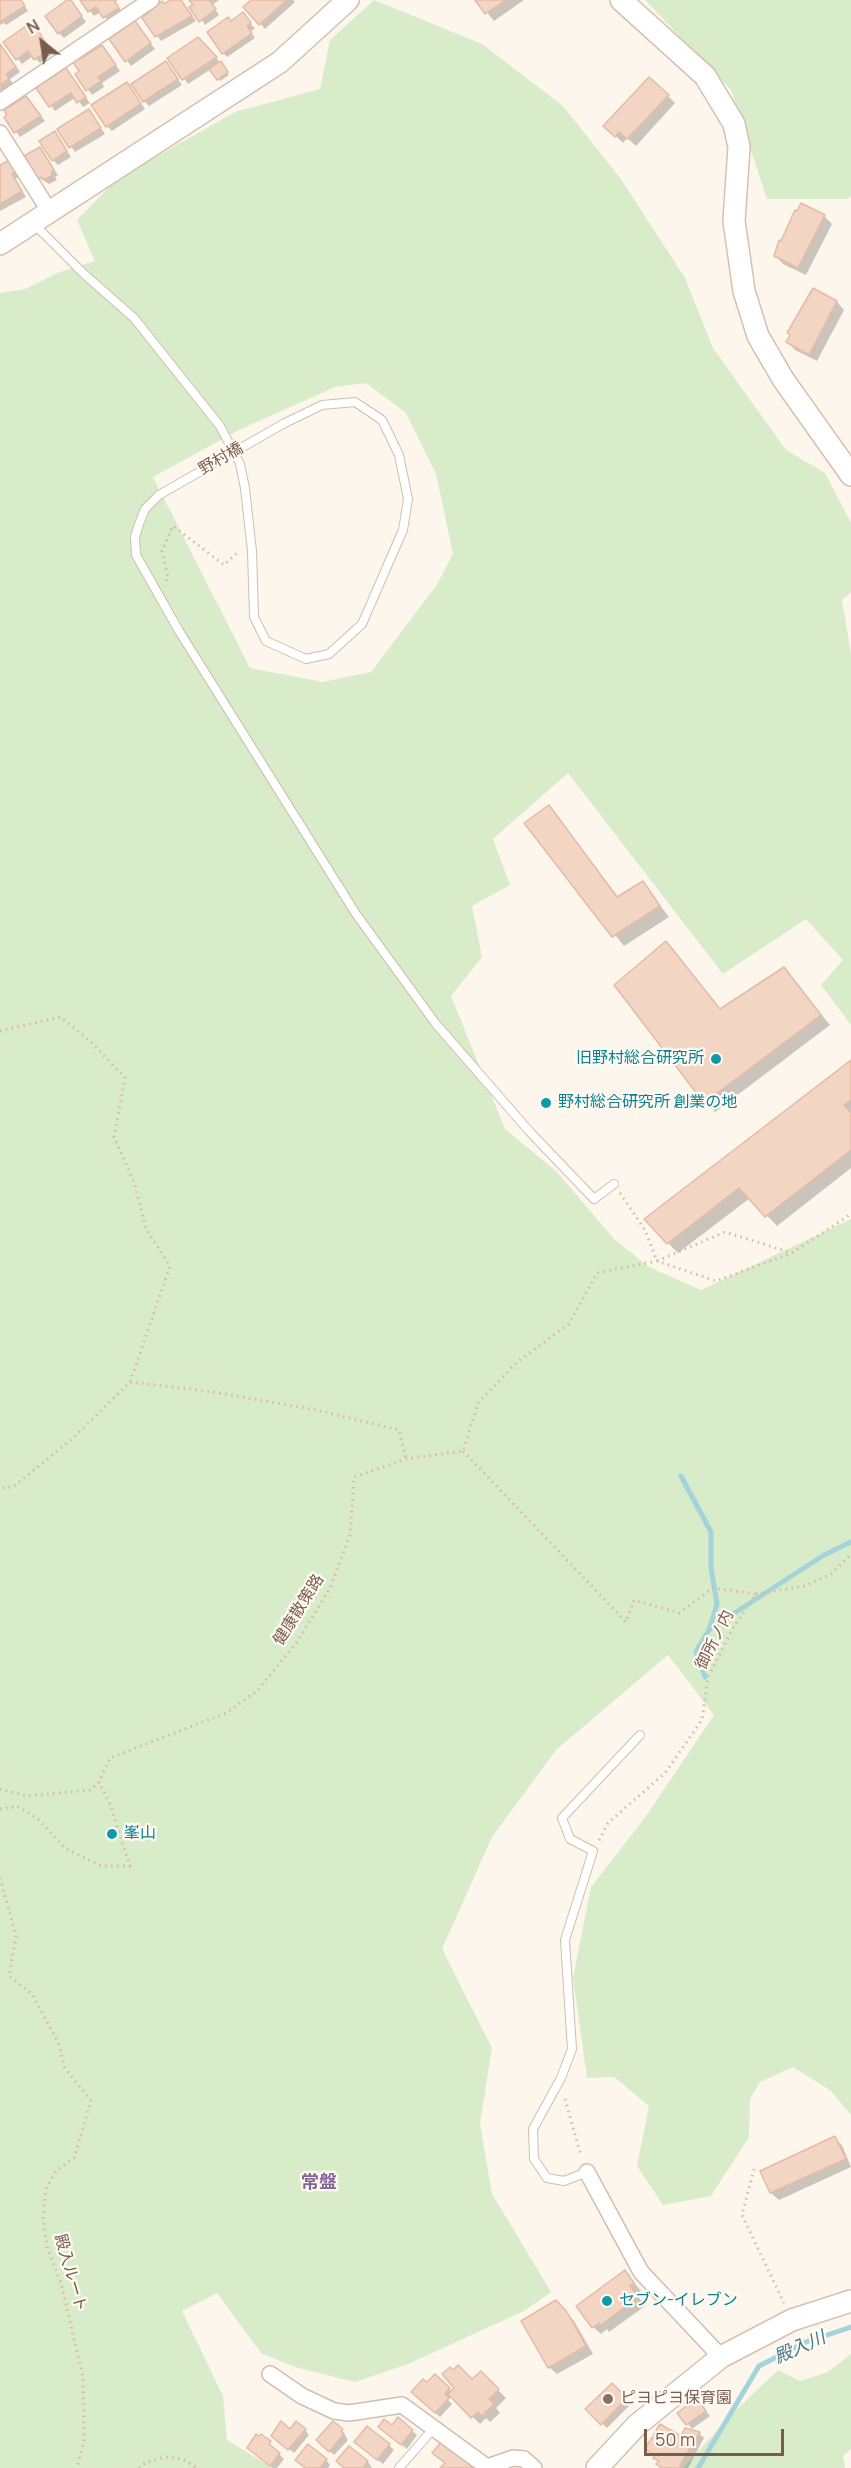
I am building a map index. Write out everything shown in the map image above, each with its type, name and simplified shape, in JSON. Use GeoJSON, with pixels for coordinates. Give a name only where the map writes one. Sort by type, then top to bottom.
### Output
{"type":"FeatureCollection","features":[{"type":"Feature","properties":{"kind":"street"},"geometry":{"type":"LineString","coordinates":[[0,102],[151,0]]}},
{"type":"Feature","properties":{"kind":"street"},"geometry":{"type":"LineString","coordinates":[[0,244],[280,62],[348,0]]}},
{"type":"Feature","properties":{"kind":"street"},"geometry":{"type":"LineString","coordinates":[[621,0],[705,76],[734,124],[739,147],[734,221],[744,291],[758,336],[783,380],[851,475]]}},
{"type":"Feature","properties":{"kind":"street"},"geometry":{"type":"LineString","coordinates":[[0,133],[42,217]]}},
{"type":"Feature","properties":{"kind":"street"},"geometry":{"type":"LineString","coordinates":[[587,2172],[641,2272],[721,2356]]}},
{"type":"Feature","properties":{"kind":"street"},"geometry":{"type":"LineString","coordinates":[[597,2468],[637,2425],[721,2356],[792,2320],[851,2301]]}},
{"type":"Feature","properties":{"kind":"street"},"geometry":{"type":"LineString","coordinates":[[270,2374],[302,2396],[334,2411],[349,2413],[402,2405],[487,2467],[513,2458],[524,2459],[534,2468]]}},
{"type":"Feature","properties":{"kind":"lane","name":"野村橋"},"geometry":{"type":"LineString","coordinates":[[42,217],[84,274],[134,318],[220,426],[240,464],[250,542],[254,617],[266,641],[306,658],[329,654],[362,624],[403,530],[408,499],[399,455],[382,420],[356,402],[322,405],[283,424],[159,495],[145,509],[135,537],[136,555],[158,592]]}},
{"type":"Feature","properties":{"kind":"lane"},"geometry":{"type":"LineString","coordinates":[[158,592],[350,904],[436,1024],[530,1132],[594,1199],[614,1184]]}},
{"type":"Feature","properties":{"kind":"lane"},"geometry":{"type":"LineString","coordinates":[[587,2172],[564,2181],[547,2178],[534,2159],[533,2128],[561,2078],[572,2049],[565,1941],[593,1851],[570,1839],[562,1818],[640,1736]]}},
{"type":"Feature","properties":{"kind":"lane"},"geometry":{"type":"LineString","coordinates":[[399,2468],[434,2428]]}},
{"type":"Feature","properties":{"kind":"path"},"geometry":{"type":"LineString","coordinates":[[158,592],[168,577],[162,551],[173,526],[224,565],[250,542]]}},
{"type":"Feature","properties":{"kind":"path"},"geometry":{"type":"LineString","coordinates":[[0,1030],[61,1017],[92,1043],[125,1078],[114,1137],[134,1182],[146,1229],[170,1266],[130,1382],[72,1439],[13,1487],[0,1488]]}},
{"type":"Feature","properties":{"kind":"path"},"geometry":{"type":"LineString","coordinates":[[614,1184],[645,1230],[657,1261]]}},
{"type":"Feature","properties":{"kind":"path"},"geometry":{"type":"LineString","coordinates":[[657,1261],[716,1281],[792,1253],[851,1214]]}},
{"type":"Feature","properties":{"kind":"path"},"geometry":{"type":"LineString","coordinates":[[462,1451],[478,1403],[517,1362],[569,1324],[597,1273],[657,1261],[725,1232],[792,1253]]}},
{"type":"Feature","properties":{"kind":"path"},"geometry":{"type":"LineString","coordinates":[[130,1382],[214,1392],[316,1410],[399,1430],[406,1459]]}},
{"type":"Feature","properties":{"kind":"path","name":"健康散策路"},"geometry":{"type":"LineString","coordinates":[[99,1782],[110,1758],[226,1713],[257,1691],[297,1642],[330,1588],[350,1535],[354,1477],[406,1459],[462,1451]]}},
{"type":"Feature","properties":{"kind":"path","name":"御所ノ内"},"geometry":{"type":"LineString","coordinates":[[462,1451],[626,1622],[634,1600],[680,1613],[713,1587],[756,1594],[733,1628],[708,1677],[702,1720],[665,1773],[608,1822],[593,1851]]}},
{"type":"Feature","properties":{"kind":"path"},"geometry":{"type":"LineString","coordinates":[[756,1594],[805,1586],[831,1574],[851,1554]]}},
{"type":"Feature","properties":{"kind":"path"},"geometry":{"type":"LineString","coordinates":[[0,1789],[27,1796],[90,1790],[99,1782],[110,1804],[130,1866],[101,1866],[66,1850],[37,1818],[17,1806],[0,1809]]}},
{"type":"Feature","properties":{"kind":"path","name":"殿入ルート"},"geometry":{"type":"LineString","coordinates":[[0,1878],[16,1936],[9,1976],[32,1994],[58,2042],[65,2068],[91,2101],[74,2158],[56,2171],[46,2189],[43,2218],[47,2247],[62,2283],[82,2377],[84,2441],[76,2468]]}},
{"type":"Feature","properties":{"kind":"path"},"geometry":{"type":"LineString","coordinates":[[561,2078],[571,2127],[587,2172]]}},
{"type":"Feature","properties":{"kind":"path"},"geometry":{"type":"LineString","coordinates":[[754,2169],[742,2215],[792,2320]]}},
{"type":"Feature","properties":{"kind":"path"},"geometry":{"type":"LineString","coordinates":[[140,2468],[146,2462],[166,2457],[183,2459],[197,2468]]}},
{"type":"Feature","properties":{"kind":"green space"},"geometry":{"type":"Polygon","coordinates":[[[374,0],[482,44],[563,106],[621,179],[685,278],[713,348],[786,450],[825,473],[851,523],[851,592],[842,600],[851,654],[851,1025],[821,985],[843,960],[806,919],[723,974],[568,773],[493,839],[510,885],[472,906],[482,957],[451,996],[505,1129],[557,1172],[614,1239],[649,1267],[701,1290],[851,1219],[851,2115],[831,2091],[793,2067],[760,2082],[750,2099],[749,2137],[711,2196],[663,2205],[637,2166],[649,2106],[614,2077],[587,2078],[573,1978],[591,1887],[644,1819],[714,1715],[668,1655],[556,1750],[492,1837],[442,1949],[492,2048],[480,2124],[492,2194],[551,2292],[524,2311],[408,2364],[355,2382],[295,2367],[261,2353],[217,2293],[182,2311],[223,2396],[227,2440],[273,2468],[0,2468],[0,293],[25,289],[57,273],[95,261],[77,220],[117,179],[235,112],[320,89],[330,40],[374,0]],[[366,383],[335,387],[241,429],[153,477],[250,668],[323,682],[371,672],[436,586],[453,554],[436,474],[406,413],[366,383]]]}},
{"type":"Feature","properties":{"kind":"green space"},"geometry":{"type":"Polygon","coordinates":[[[645,0],[851,0],[851,196],[847,199],[767,199],[731,90],[645,0]]]}},
{"type":"Feature","properties":{"kind":"green space"},"geometry":{"type":"Polygon","coordinates":[[[851,2354],[851,2449],[843,2456],[845,2468],[683,2468],[734,2412],[778,2370],[800,2381],[828,2372],[851,2354]]]}},
{"type":"Feature","properties":{"kind":"building"},"geometry":{"type":"Polygon","coordinates":[[[0,0],[21,0],[25,6],[0,22],[0,0]]]}},
{"type":"Feature","properties":{"kind":"building"},"geometry":{"type":"Polygon","coordinates":[[[67,0],[71,0],[82,16],[58,34],[45,16],[67,0]]]}},
{"type":"Feature","properties":{"kind":"building"},"geometry":{"type":"Polygon","coordinates":[[[80,0],[114,0],[119,8],[103,18],[96,7],[88,12],[80,0]]]}},
{"type":"Feature","properties":{"kind":"building"},"geometry":{"type":"Polygon","coordinates":[[[170,0],[181,0],[192,16],[155,37],[142,18],[162,1],[164,4],[170,0]]]}},
{"type":"Feature","properties":{"kind":"building"},"geometry":{"type":"Polygon","coordinates":[[[189,0],[209,0],[216,9],[199,22],[189,7],[193,5],[189,0]]]}},
{"type":"Feature","properties":{"kind":"building"},"geometry":{"type":"Polygon","coordinates":[[[251,0],[287,0],[259,25],[243,7],[251,0]]]}},
{"type":"Feature","properties":{"kind":"building"},"geometry":{"type":"Polygon","coordinates":[[[475,0],[506,0],[485,14],[475,0]]]}},
{"type":"Feature","properties":{"kind":"building"},"geometry":{"type":"Polygon","coordinates":[[[243,12],[251,23],[247,26],[252,33],[222,54],[207,32],[228,17],[231,21],[243,12]]]}},
{"type":"Feature","properties":{"kind":"building"},"geometry":{"type":"Polygon","coordinates":[[[33,21],[49,49],[34,60],[28,51],[16,60],[3,42],[33,21]]]}},
{"type":"Feature","properties":{"kind":"building"},"geometry":{"type":"Polygon","coordinates":[[[135,21],[151,43],[125,62],[109,39],[135,21]]]}},
{"type":"Feature","properties":{"kind":"building"},"geometry":{"type":"Polygon","coordinates":[[[198,37],[217,57],[182,80],[167,58],[198,37]]]}},
{"type":"Feature","properties":{"kind":"building"},"geometry":{"type":"Polygon","coordinates":[[[0,44],[16,67],[6,74],[9,79],[0,85],[0,44]]]}},
{"type":"Feature","properties":{"kind":"building"},"geometry":{"type":"Polygon","coordinates":[[[102,45],[116,65],[98,77],[101,81],[86,91],[75,74],[79,71],[72,61],[80,56],[82,58],[102,45]]]}},
{"type":"Feature","properties":{"kind":"building"},"geometry":{"type":"Polygon","coordinates":[[[166,61],[178,79],[143,102],[131,84],[166,61]]]}},
{"type":"Feature","properties":{"kind":"building"},"geometry":{"type":"Polygon","coordinates":[[[221,61],[228,72],[217,80],[209,69],[221,61]]]}},
{"type":"Feature","properties":{"kind":"building"},"geometry":{"type":"Polygon","coordinates":[[[66,68],[86,97],[77,103],[71,93],[49,107],[36,88],[66,68]]]}},
{"type":"Feature","properties":{"kind":"building"},"geometry":{"type":"Polygon","coordinates":[[[649,77],[669,95],[627,139],[619,132],[615,137],[603,126],[649,77]]]}},
{"type":"Feature","properties":{"kind":"building"},"geometry":{"type":"Polygon","coordinates":[[[127,82],[141,104],[106,127],[91,105],[127,82]]]}},
{"type":"Feature","properties":{"kind":"building"},"geometry":{"type":"Polygon","coordinates":[[[26,96],[41,116],[14,133],[4,117],[7,115],[4,110],[26,96]]]}},
{"type":"Feature","properties":{"kind":"building"},"geometry":{"type":"Polygon","coordinates":[[[89,109],[101,128],[69,148],[57,129],[89,109]]]}},
{"type":"Feature","properties":{"kind":"building"},"geometry":{"type":"Polygon","coordinates":[[[55,131],[67,151],[52,161],[39,141],[55,131]]]}},
{"type":"Feature","properties":{"kind":"building"},"geometry":{"type":"Polygon","coordinates":[[[40,147],[54,170],[51,172],[53,175],[43,180],[42,177],[38,179],[24,156],[40,147]]]}},
{"type":"Feature","properties":{"kind":"building"},"geometry":{"type":"Polygon","coordinates":[[[10,160],[16,171],[12,174],[22,191],[0,204],[0,165],[10,160]]]}},
{"type":"Feature","properties":{"kind":"building"},"geometry":{"type":"Polygon","coordinates":[[[801,203],[825,215],[798,268],[774,256],[779,240],[781,241],[795,210],[797,211],[801,203]]]}},
{"type":"Feature","properties":{"kind":"building"},"geometry":{"type":"Polygon","coordinates":[[[813,288],[837,301],[809,355],[786,342],[790,335],[787,333],[813,288]]]}},
{"type":"Feature","properties":{"kind":"building"},"geometry":{"type":"Polygon","coordinates":[[[549,805],[617,897],[643,881],[660,906],[612,937],[524,823],[549,805]]]}},
{"type":"Feature","properties":{"kind":"building","name":"旧野村総合研究所"},"geometry":{"type":"Polygon","coordinates":[[[666,941],[720,1009],[784,967],[821,1015],[704,1103],[614,985],[666,941]]]}},
{"type":"Feature","properties":{"kind":"building"},"geometry":{"type":"Polygon","coordinates":[[[851,1060],[851,1100],[844,1105],[851,1113],[851,1150],[765,1217],[739,1188],[667,1244],[644,1219],[851,1060]]]}},
{"type":"Feature","properties":{"kind":"building"},"geometry":{"type":"Polygon","coordinates":[[[835,2136],[846,2159],[770,2193],[760,2171],[835,2136]]]}},
{"type":"Feature","properties":{"kind":"building","name":"セブン-イレブン"},"geometry":{"type":"Polygon","coordinates":[[[625,2270],[634,2283],[630,2286],[638,2297],[601,2325],[599,2323],[592,2328],[576,2306],[625,2270]]]}},
{"type":"Feature","properties":{"kind":"building"},"geometry":{"type":"Polygon","coordinates":[[[556,2300],[567,2312],[586,2346],[548,2368],[521,2321],[556,2300]]]}},
{"type":"Feature","properties":{"kind":"building"},"geometry":{"type":"Polygon","coordinates":[[[458,2365],[472,2379],[481,2371],[499,2389],[489,2399],[494,2404],[482,2416],[478,2412],[471,2418],[448,2394],[454,2388],[442,2374],[450,2367],[453,2370],[458,2365]]]}},
{"type":"Feature","properties":{"kind":"building"},"geometry":{"type":"Polygon","coordinates":[[[435,2374],[450,2388],[445,2394],[449,2398],[435,2413],[411,2392],[423,2379],[427,2382],[435,2374]]]}},
{"type":"Feature","properties":{"kind":"building"},"geometry":{"type":"Polygon","coordinates":[[[612,2383],[627,2398],[601,2425],[585,2409],[612,2383]]]}},
{"type":"Feature","properties":{"kind":"building"},"geometry":{"type":"Polygon","coordinates":[[[697,2398],[706,2411],[686,2425],[677,2413],[697,2398]]]}},
{"type":"Feature","properties":{"kind":"building"},"geometry":{"type":"Polygon","coordinates":[[[398,2417],[413,2430],[401,2445],[378,2427],[384,2419],[392,2425],[398,2417]]]}},
{"type":"Feature","properties":{"kind":"building"},"geometry":{"type":"Polygon","coordinates":[[[281,2421],[290,2429],[296,2421],[306,2429],[288,2450],[271,2436],[281,2421]]]}},
{"type":"Feature","properties":{"kind":"building"},"geometry":{"type":"Polygon","coordinates":[[[333,2421],[343,2429],[341,2431],[344,2434],[329,2452],[316,2440],[333,2421]]]}},
{"type":"Feature","properties":{"kind":"building"},"geometry":{"type":"Polygon","coordinates":[[[660,2424],[681,2436],[685,2428],[700,2432],[680,2465],[681,2468],[662,2468],[656,2464],[659,2461],[653,2458],[655,2455],[645,2449],[660,2424]]]}},
{"type":"Feature","properties":{"kind":"building"},"geometry":{"type":"Polygon","coordinates":[[[367,2426],[390,2444],[377,2460],[354,2442],[367,2426]]]}},
{"type":"Feature","properties":{"kind":"building"},"geometry":{"type":"Polygon","coordinates":[[[256,2434],[259,2436],[261,2434],[271,2441],[269,2444],[280,2453],[270,2466],[247,2448],[256,2434]]]}},
{"type":"Feature","properties":{"kind":"building"},"geometry":{"type":"Polygon","coordinates":[[[442,2441],[475,2468],[440,2468],[445,2463],[432,2453],[442,2441]]]}},
{"type":"Feature","properties":{"kind":"building"},"geometry":{"type":"Polygon","coordinates":[[[308,2444],[327,2459],[320,2468],[305,2468],[295,2460],[308,2444]]]}},
{"type":"Feature","properties":{"kind":"building"},"geometry":{"type":"Polygon","coordinates":[[[349,2446],[368,2461],[363,2468],[344,2468],[336,2461],[349,2446]]]}},
{"type":"Feature","properties":{"kind":"waterway"},"geometry":{"type":"LineString","coordinates":[[681,1476],[711,1532],[711,1568],[717,1604],[709,1630],[696,1651],[705,1677]]}},
{"type":"Feature","properties":{"kind":"waterway"},"geometry":{"type":"LineString","coordinates":[[710,1629],[824,1555],[851,1542]]}},
{"type":"Feature","properties":{"kind":"waterway","name":"殿入川"},"geometry":{"type":"LineString","coordinates":[[698,2468],[759,2366],[806,2342],[851,2327]]}},
{"type":"Feature","properties":{"kind":"place","name":"旧野村総合研究所"},"geometry":{"type":"Point","coordinates":[716,1059]}},
{"type":"Feature","properties":{"kind":"place","name":"野村総合研究所 創業の地"},"geometry":{"type":"Point","coordinates":[546,1103]}},
{"type":"Feature","properties":{"kind":"place","name":"峯山"},"geometry":{"type":"Point","coordinates":[112,1834]}},
{"type":"Feature","properties":{"kind":"place","name":"セブン-イレブン"},"geometry":{"type":"Point","coordinates":[607,2301]}},
{"type":"Feature","properties":{"kind":"place","name":"ピヨピヨ保育園"},"geometry":{"type":"Point","coordinates":[608,2399]}},
{"type":"Feature","properties":{"kind":"district","name":"常盤"},"geometry":{"type":"Point","coordinates":[319,2183]}}]}
